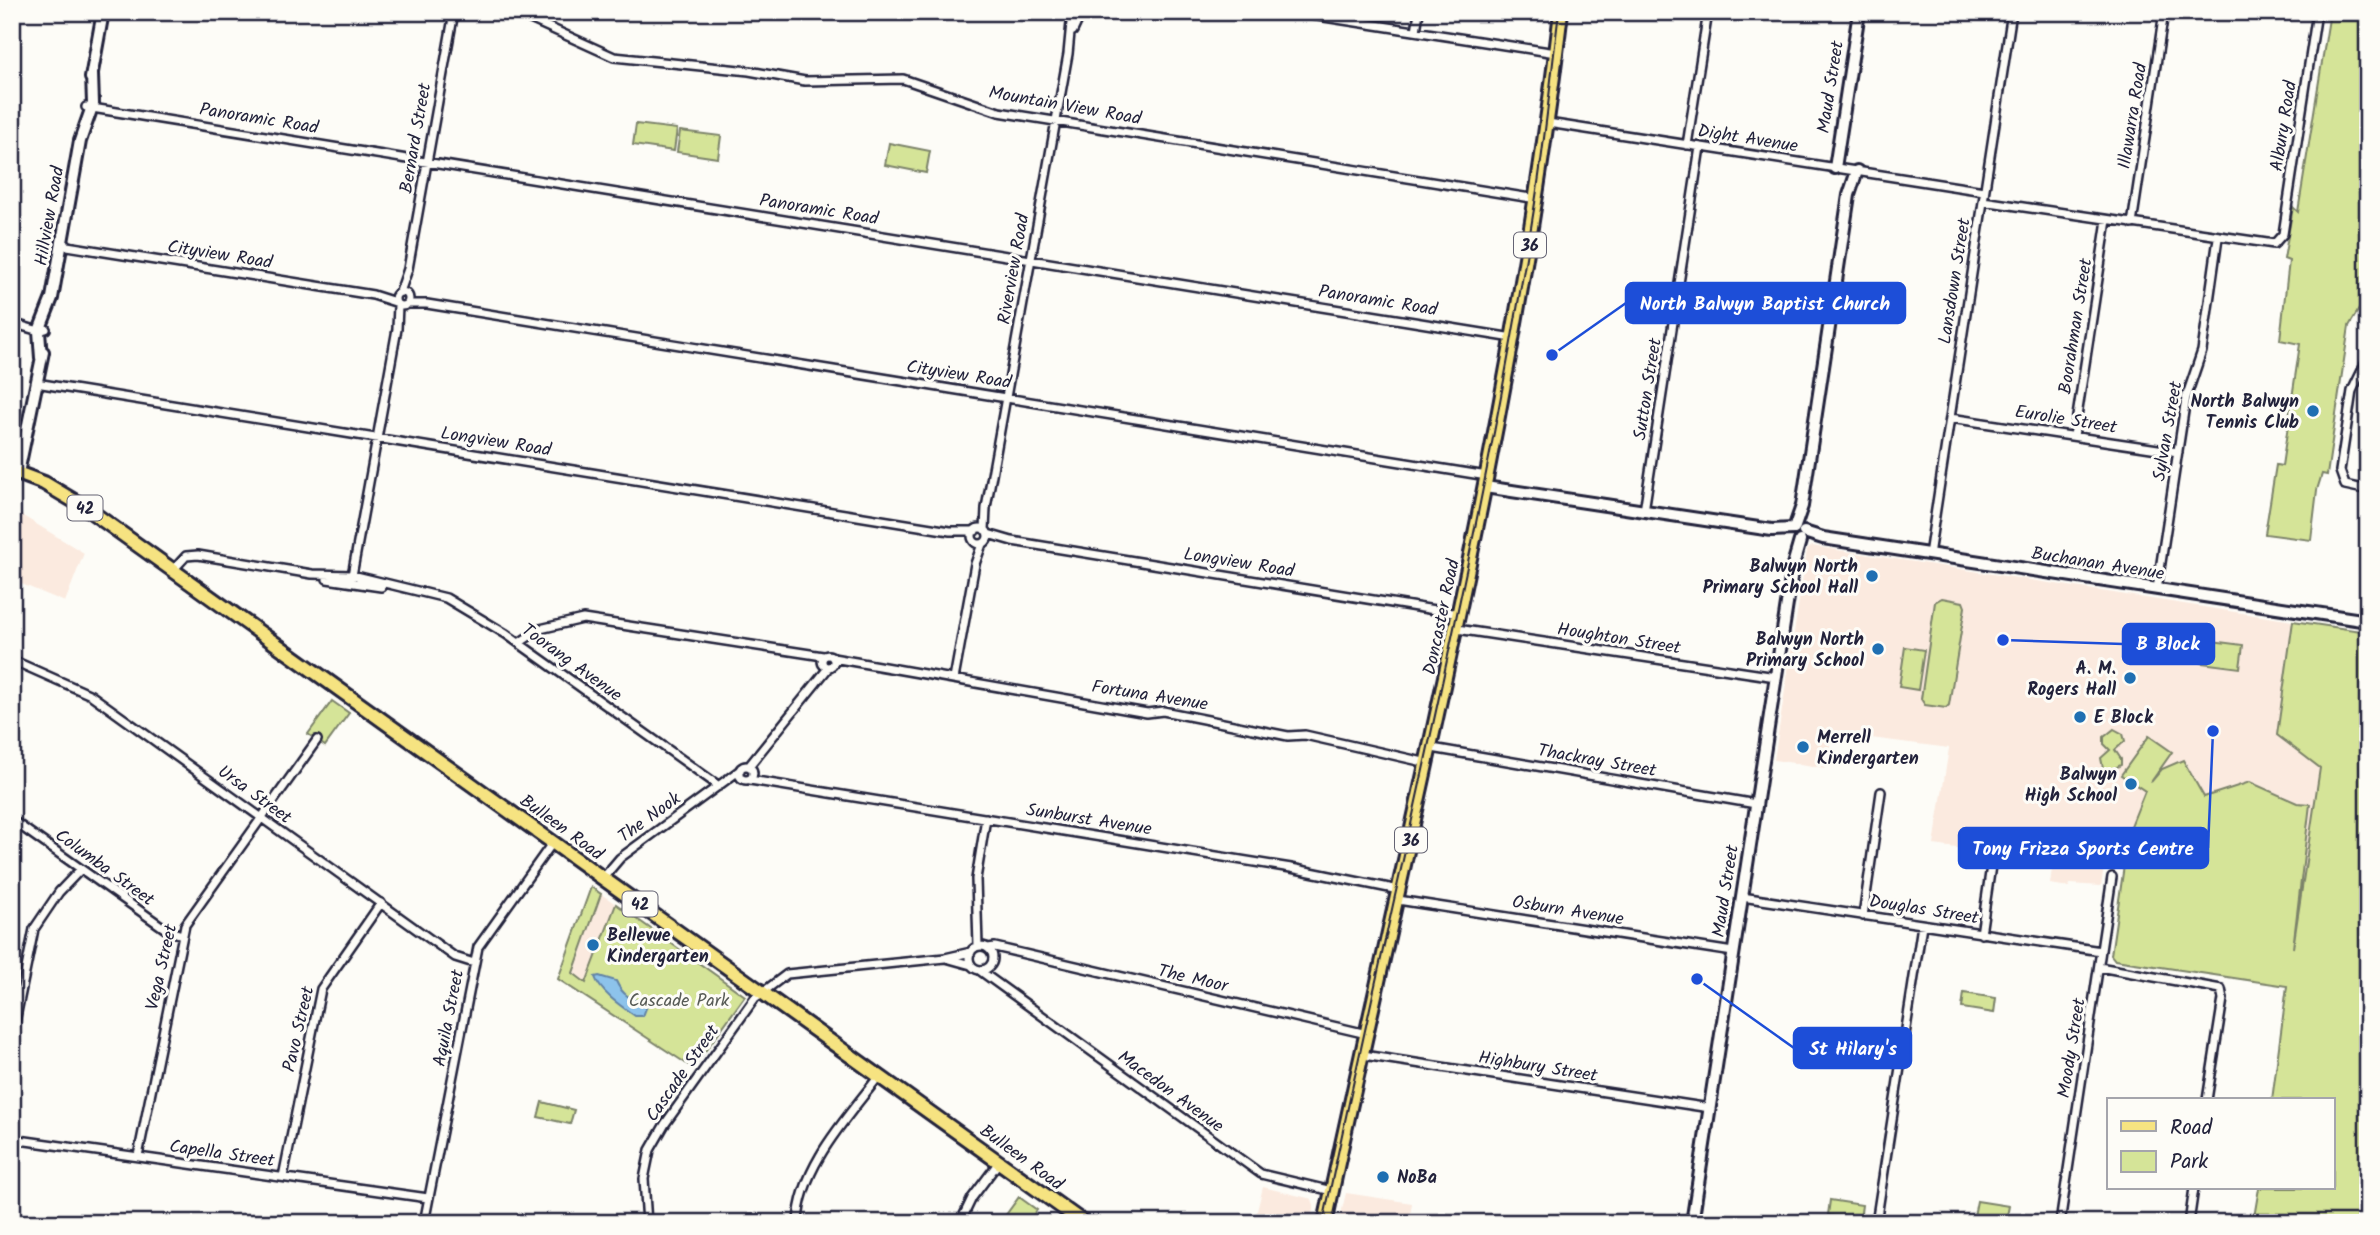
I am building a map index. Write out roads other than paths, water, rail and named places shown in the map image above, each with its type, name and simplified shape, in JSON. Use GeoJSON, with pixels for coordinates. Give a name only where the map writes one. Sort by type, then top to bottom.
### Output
{"type":"FeatureCollection","features":[{"type":"Feature","properties":{"kind":"main road","name":"Doncaster Road"},"geometry":{"type":"LineString","coordinates":[[1325,1223],[1429,763],[1486,481],[1538,199],[1561,12]]}},
{"type":"Feature","properties":{"kind":"main road","name":"Bulleen Road"},"geometry":{"type":"LineString","coordinates":[[15,472],[71,498],[1084,1223]]}},
{"type":"Feature","properties":{"kind":"street","name":"Hillview Road"},"geometry":{"type":"LineString","coordinates":[[15,472],[41,358],[42,328],[52,298],[80,141],[80,123],[90,107],[92,74],[103,12]]}},
{"type":"Feature","properties":{"kind":"street","name":"Bernard Street"},"geometry":{"type":"LineString","coordinates":[[352,578],[454,12]]}},
{"type":"Feature","properties":{"kind":"street","name":"Mountain View Road"},"geometry":{"type":"LineString","coordinates":[[515,12],[614,57],[732,69],[805,80],[904,79],[977,106],[1055,121],[1538,199]]}},
{"type":"Feature","properties":{"kind":"street","name":"Riverview Road"},"geometry":{"type":"LineString","coordinates":[[954,679],[1071,35],[1072,12]]}},
{"type":"Feature","properties":{"kind":"street","name":"Riverview Road"},"geometry":{"type":"LineString","coordinates":[[1071,35],[1082,12]]}},
{"type":"Feature","properties":{"kind":"street"},"geometry":{"type":"LineString","coordinates":[[1292,12],[1556,53]]}},
{"type":"Feature","properties":{"kind":"street"},"geometry":{"type":"LineString","coordinates":[[1416,32],[1419,12]]}},
{"type":"Feature","properties":{"kind":"street"},"geometry":{"type":"LineString","coordinates":[[1688,145],[1708,12]]}},
{"type":"Feature","properties":{"kind":"street","name":"Maud Street"},"geometry":{"type":"LineString","coordinates":[[1835,168],[1859,12]]}},
{"type":"Feature","properties":{"kind":"street","name":"Lansdown Street"},"geometry":{"type":"LineString","coordinates":[[1929,555],[2012,12]]}},
{"type":"Feature","properties":{"kind":"street","name":"Illawarra Road"},"geometry":{"type":"LineString","coordinates":[[2132,224],[2164,12]]}},
{"type":"Feature","properties":{"kind":"street","name":"Albury Road"},"geometry":{"type":"LineString","coordinates":[[2218,238],[2265,245],[2276,243],[2283,234],[2317,12]]}},
{"type":"Feature","properties":{"kind":"street","name":"Panoramic Road"},"geometry":{"type":"LineString","coordinates":[[90,107],[1513,338]]}},
{"type":"Feature","properties":{"kind":"street","name":"Dight Avenue"},"geometry":{"type":"LineString","coordinates":[[1548,123],[1984,191]]}},
{"type":"Feature","properties":{"kind":"street","name":"Sutton Street"},"geometry":{"type":"LineString","coordinates":[[1644,511],[1700,147]]}},
{"type":"Feature","properties":{"kind":"street","name":"Maud Street"},"geometry":{"type":"LineString","coordinates":[[1692,1223],[1853,171]]}},
{"type":"Feature","properties":{"kind":"street"},"geometry":{"type":"LineString","coordinates":[[1983,201],[2218,238]]}},
{"type":"Feature","properties":{"kind":"street","name":"Boorahman Street"},"geometry":{"type":"LineString","coordinates":[[2074,436],[2107,220]]}},
{"type":"Feature","properties":{"kind":"street","name":"Sylvan Street"},"geometry":{"type":"LineString","coordinates":[[2157,589],[2187,392],[2202,351],[2218,238]]}},
{"type":"Feature","properties":{"kind":"street","name":"Cityview Road"},"geometry":{"type":"LineString","coordinates":[[61,245],[1006,398],[1486,481]]}},
{"type":"Feature","properties":{"kind":"street"},"geometry":{"type":"LineString","coordinates":[[13,324],[42,328]]}},
{"type":"Feature","properties":{"kind":"street"},"geometry":{"type":"LineString","coordinates":[[2368,358],[2352,391],[2340,471],[2343,483],[2368,490]]}},
{"type":"Feature","properties":{"kind":"street","name":"Longview Road"},"geometry":{"type":"LineString","coordinates":[[36,383],[1460,614]]}},
{"type":"Feature","properties":{"kind":"street","name":"Eurolie Street"},"geometry":{"type":"LineString","coordinates":[[1950,418],[2178,453]]}},
{"type":"Feature","properties":{"kind":"street","name":"Buchanan Avenue"},"geometry":{"type":"LineString","coordinates":[[1486,481],[1644,511],[2368,621]]}},
{"type":"Feature","properties":{"kind":"street","name":"Toorang Avenue"},"geometry":{"type":"LineString","coordinates":[[173,570],[183,558],[192,555],[312,574],[331,580],[352,578],[446,598],[519,643],[719,786]]}},
{"type":"Feature","properties":{"kind":"street","name":"Fortuna Avenue"},"geometry":{"type":"LineString","coordinates":[[519,643],[540,629],[583,619],[798,654],[827,662],[954,679],[1147,713],[1163,711],[1288,736],[1305,735],[1429,763]]}},
{"type":"Feature","properties":{"kind":"street","name":"Houghton Street"},"geometry":{"type":"LineString","coordinates":[[1457,629],[1776,677]]}},
{"type":"Feature","properties":{"kind":"street","name":"Ursa Street"},"geometry":{"type":"LineString","coordinates":[[12,660],[80,689],[455,957],[474,963]]}},
{"type":"Feature","properties":{"kind":"street","name":"The Nook"},"geometry":{"type":"LineString","coordinates":[[719,786],[749,773],[813,686],[827,662]]}},
{"type":"Feature","properties":{"kind":"street","name":"Vega Street"},"geometry":{"type":"LineString","coordinates":[[138,1156],[182,935],[188,919],[317,740]]}},
{"type":"Feature","properties":{"kind":"street","name":"Thackray Street"},"geometry":{"type":"LineString","coordinates":[[1432,748],[1756,804]]}},
{"type":"Feature","properties":{"kind":"street","name":"The Nook"},"geometry":{"type":"LineString","coordinates":[[603,878],[620,858],[740,770],[749,773]]}},
{"type":"Feature","properties":{"kind":"street","name":"Sunburst Avenue"},"geometry":{"type":"LineString","coordinates":[[749,773],[771,783],[1291,868],[1399,895]]}},
{"type":"Feature","properties":{"kind":"street"},"geometry":{"type":"LineString","coordinates":[[1863,916],[1881,792]]}},
{"type":"Feature","properties":{"kind":"street"},"geometry":{"type":"LineString","coordinates":[[979,970],[988,968],[976,879],[985,818]]}},
{"type":"Feature","properties":{"kind":"street","name":"Columba Street"},"geometry":{"type":"LineString","coordinates":[[12,820],[167,930],[182,935]]}},
{"type":"Feature","properties":{"kind":"street","name":"Aquila Street"},"geometry":{"type":"LineString","coordinates":[[424,1223],[474,963],[482,941],[553,842]]}},
{"type":"Feature","properties":{"kind":"street"},"geometry":{"type":"LineString","coordinates":[[1981,934],[1992,859]]}},
{"type":"Feature","properties":{"kind":"street"},"geometry":{"type":"LineString","coordinates":[[12,1037],[34,929],[78,866]]}},
{"type":"Feature","properties":{"kind":"street","name":"Moody Street"},"geometry":{"type":"LineString","coordinates":[[2060,1223],[2112,877]]}},
{"type":"Feature","properties":{"kind":"street","name":"Osburn Avenue"},"geometry":{"type":"LineString","coordinates":[[1399,895],[1734,952]]}},
{"type":"Feature","properties":{"kind":"street","name":"Douglas Street"},"geometry":{"type":"LineString","coordinates":[[1742,897],[2101,951]]}},
{"type":"Feature","properties":{"kind":"street","name":"Pavo Street"},"geometry":{"type":"LineString","coordinates":[[283,1177],[323,984],[380,903]]}},
{"type":"Feature","properties":{"kind":"street"},"geometry":{"type":"LineString","coordinates":[[1876,1223],[1922,925]]}},
{"type":"Feature","properties":{"kind":"street"},"geometry":{"type":"LineString","coordinates":[[763,992],[787,974],[945,958],[986,950]]}},
{"type":"Feature","properties":{"kind":"street","name":"The Moor"},"geometry":{"type":"LineString","coordinates":[[986,950],[1011,953],[1367,1034]]}},
{"type":"Feature","properties":{"kind":"street"},"geometry":{"type":"LineString","coordinates":[[945,958],[971,965],[971,952]]}},
{"type":"Feature","properties":{"kind":"street","name":"Macedon Avenue"},"geometry":{"type":"LineString","coordinates":[[971,965],[1261,1174],[1332,1191]]}},
{"type":"Feature","properties":{"kind":"street"},"geometry":{"type":"LineString","coordinates":[[2099,967],[2221,989],[2223,999],[2207,1098]]}},
{"type":"Feature","properties":{"kind":"street","name":"Macedon Avenue"},"geometry":{"type":"LineString","coordinates":[[988,968],[1003,990]]}},
{"type":"Feature","properties":{"kind":"street","name":"Cascade Street"},"geometry":{"type":"LineString","coordinates":[[647,1223],[644,1179],[657,1138],[753,1001],[763,992]]}},
{"type":"Feature","properties":{"kind":"street","name":"Highbury Street"},"geometry":{"type":"LineString","coordinates":[[1363,1055],[1710,1108]]}},
{"type":"Feature","properties":{"kind":"street"},"geometry":{"type":"LineString","coordinates":[[798,1223],[803,1191],[815,1165],[879,1076]]}},
{"type":"Feature","properties":{"kind":"street","name":"Capella Street"},"geometry":{"type":"LineString","coordinates":[[12,1139],[428,1198]]}},
{"type":"Feature","properties":{"kind":"street"},"geometry":{"type":"LineString","coordinates":[[960,1223],[972,1198],[999,1162]]}},
{"type":"Feature","properties":{"kind":"street"},"geometry":{"type":"LineString","coordinates":[[2189,1223],[2194,1190]]}},
{"type":"Feature","properties":{"kind":"water"},"geometry":{"type":"Polygon","coordinates":[[[595,977],[616,981],[621,990],[632,999],[648,1003],[643,1016],[635,1016],[601,988],[595,977]]]}},
{"type":"Feature","properties":{"kind":"tram line"},"geometry":{"type":"LineString","coordinates":[[1323,1223],[1489,459],[1535,203],[1559,12]]}},
{"type":"Feature","properties":{"kind":"place","name":"North Balwyn Baptist Church"},"geometry":{"type":"Point","coordinates":[1552,355]}},
{"type":"Feature","properties":{"kind":"place","name":"North Balwyn Tennis Club"},"geometry":{"type":"Point","coordinates":[2313,411]}},
{"type":"Feature","properties":{"kind":"place","name":"Balwyn North Primary School Hall"},"geometry":{"type":"Point","coordinates":[1872,576]}},
{"type":"Feature","properties":{"kind":"place","name":"B Block"},"geometry":{"type":"Point","coordinates":[2003,640]}},
{"type":"Feature","properties":{"kind":"place","name":"Balwyn North Primary School"},"geometry":{"type":"Point","coordinates":[1878,649]}},
{"type":"Feature","properties":{"kind":"place","name":"A. M. Rogers Hall"},"geometry":{"type":"Point","coordinates":[2130,678]}},
{"type":"Feature","properties":{"kind":"place","name":"E Block"},"geometry":{"type":"Point","coordinates":[2080,717]}},
{"type":"Feature","properties":{"kind":"place","name":"Tony Frizza Sports Centre"},"geometry":{"type":"Point","coordinates":[2213,731]}},
{"type":"Feature","properties":{"kind":"place","name":"Merrell Kindergarten"},"geometry":{"type":"Point","coordinates":[1803,747]}},
{"type":"Feature","properties":{"kind":"place","name":"Balwyn High School"},"geometry":{"type":"Point","coordinates":[2131,784]}},
{"type":"Feature","properties":{"kind":"place","name":"Bellevue Kindergarten"},"geometry":{"type":"Point","coordinates":[593,945]}},
{"type":"Feature","properties":{"kind":"place","name":"St Hilary's"},"geometry":{"type":"Point","coordinates":[1697,979]}},
{"type":"Feature","properties":{"kind":"place","name":"NoBa"},"geometry":{"type":"Point","coordinates":[1383,1177]}},
{"type":"Feature","properties":{"kind":"park label","name":"Cascade Park"},"geometry":{"type":"Point","coordinates":[679,1000]}}]}
